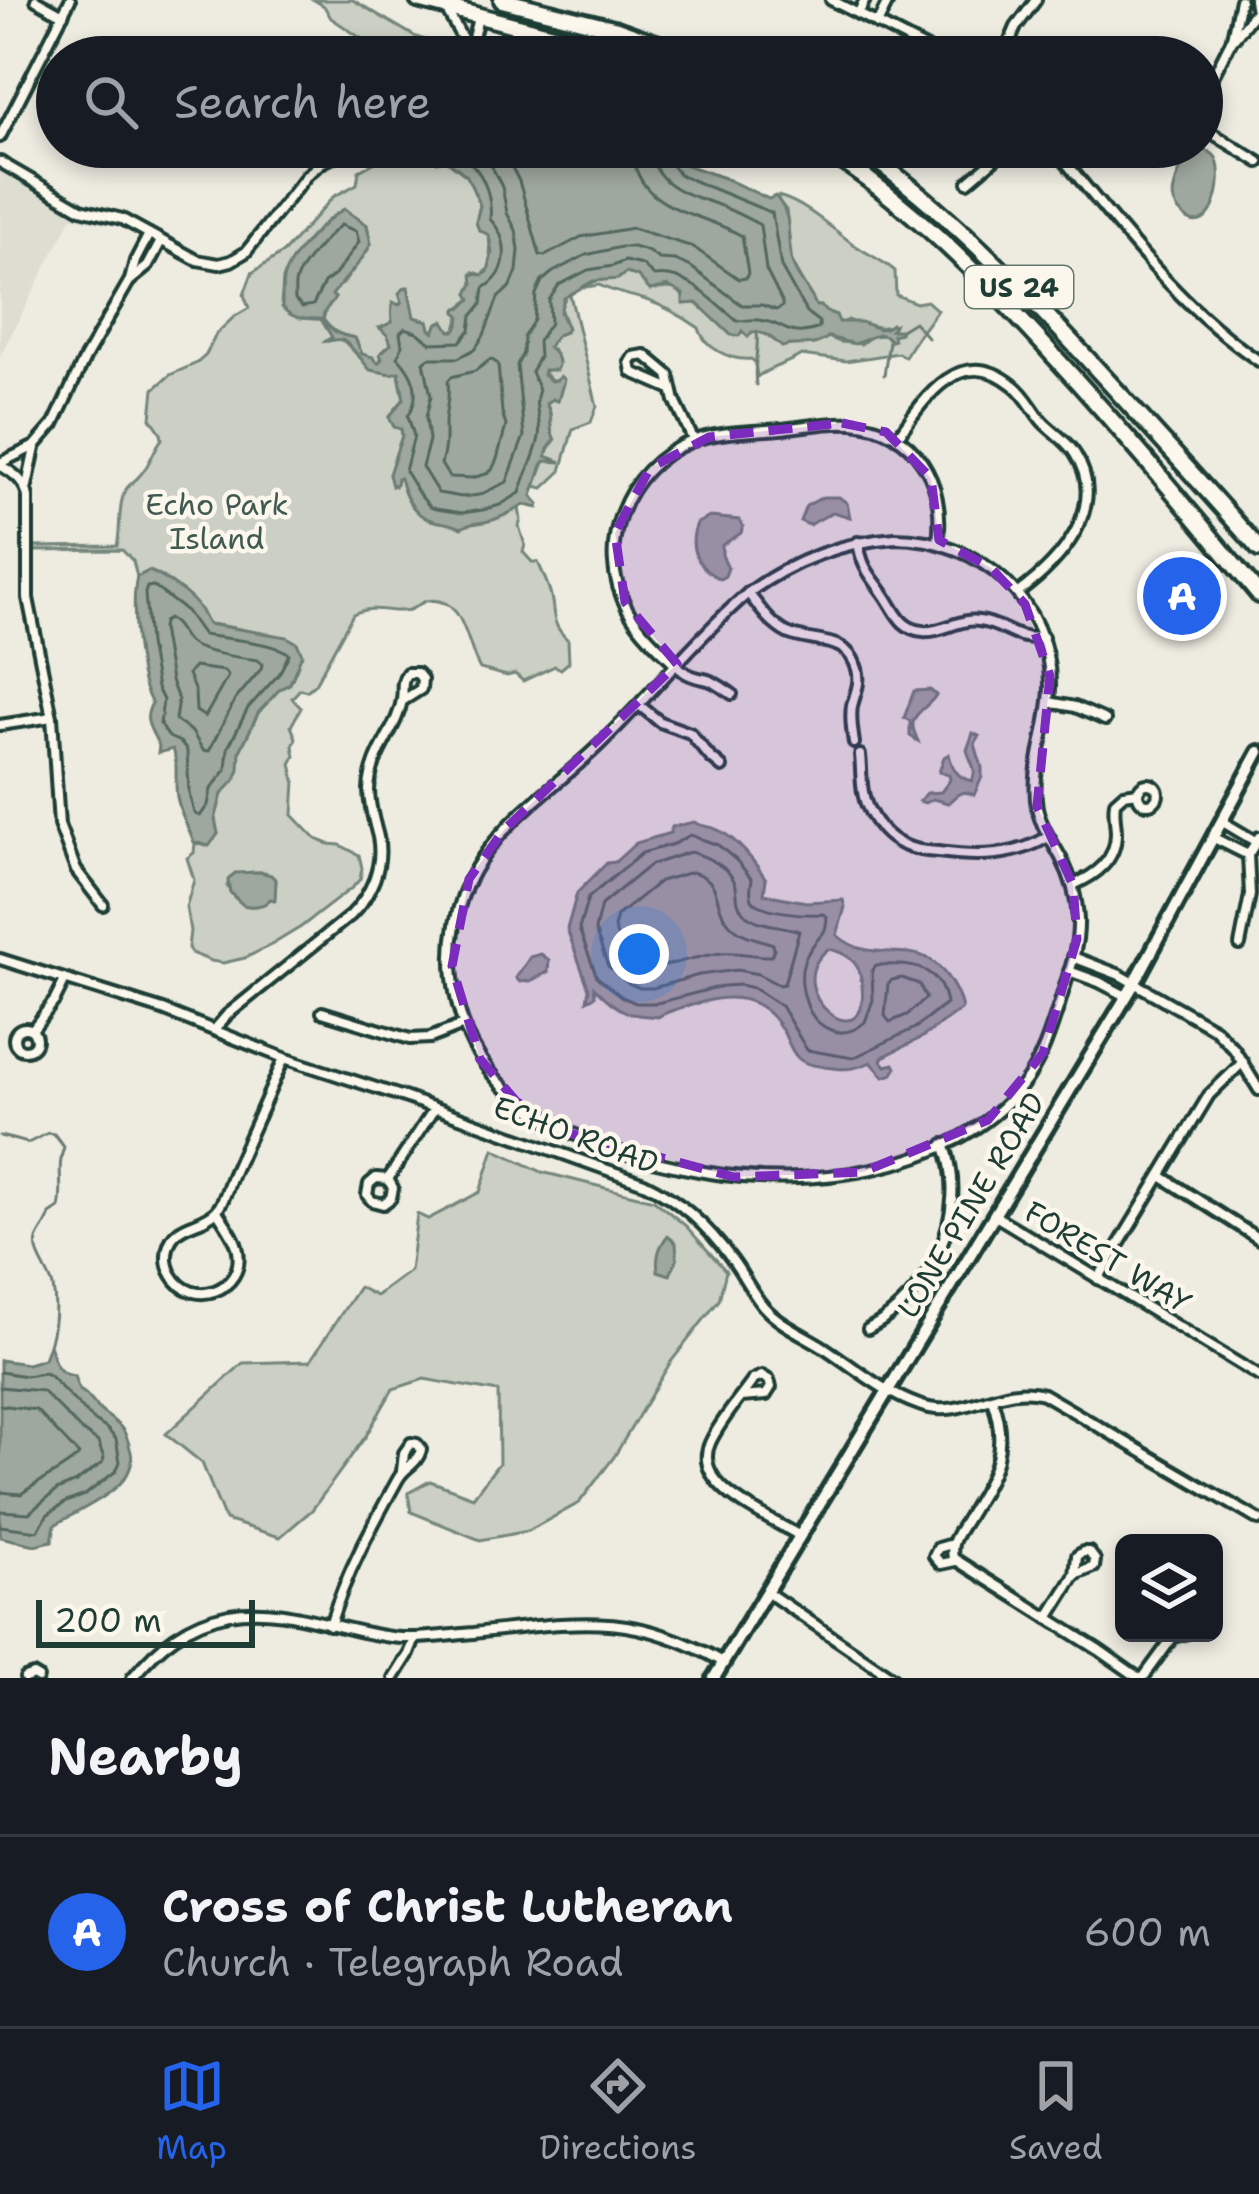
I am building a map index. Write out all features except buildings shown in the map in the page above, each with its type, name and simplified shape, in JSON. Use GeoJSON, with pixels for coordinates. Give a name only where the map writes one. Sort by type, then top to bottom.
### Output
{"type":"FeatureCollection","features":[{"type":"Feature","properties":{"kind":"highway"},"geometry":{"type":"LineString","coordinates":[[418,0],[558,36]]}},
{"type":"Feature","properties":{"kind":"highway"},"geometry":{"type":"LineString","coordinates":[[502,0],[636,36]]}},
{"type":"Feature","properties":{"kind":"highway","name":"US 24"},"geometry":{"type":"LineString","coordinates":[[850,168],[958,254],[1001,298],[1142,454],[1259,595]]}},
{"type":"Feature","properties":{"kind":"highway","name":"US 24"},"geometry":{"type":"LineString","coordinates":[[887,168],[971,239],[1259,549]]}},
{"type":"Feature","properties":{"kind":"highway"},"geometry":{"type":"LineString","coordinates":[[1142,454],[1159,453],[1164,442]]}},
{"type":"Feature","properties":{"kind":"highway"},"geometry":{"type":"LineString","coordinates":[[1172,490],[1177,476],[1193,475]]}},
{"type":"Feature","properties":{"kind":"street"},"geometry":{"type":"LineString","coordinates":[[36,0],[63,15]]}},
{"type":"Feature","properties":{"kind":"street"},"geometry":{"type":"LineString","coordinates":[[52,36],[70,0]]}},
{"type":"Feature","properties":{"kind":"street"},"geometry":{"type":"LineString","coordinates":[[831,0],[902,36]]}},
{"type":"Feature","properties":{"kind":"street"},"geometry":{"type":"LineString","coordinates":[[858,14],[865,0]]}},
{"type":"Feature","properties":{"kind":"street"},"geometry":{"type":"LineString","coordinates":[[877,23],[889,0]]}},
{"type":"Feature","properties":{"kind":"street"},"geometry":{"type":"LineString","coordinates":[[1012,36],[1036,0]]}},
{"type":"Feature","properties":{"kind":"street"},"geometry":{"type":"LineString","coordinates":[[1230,43],[1240,0]]}},
{"type":"Feature","properties":{"kind":"street"},"geometry":{"type":"LineString","coordinates":[[1223,57],[1253,16],[1255,0]]}},
{"type":"Feature","properties":{"kind":"street"},"geometry":{"type":"LineString","coordinates":[[446,8],[461,36]]}},
{"type":"Feature","properties":{"kind":"street"},"geometry":{"type":"LineString","coordinates":[[472,36],[479,15]]}},
{"type":"Feature","properties":{"kind":"street"},"geometry":{"type":"LineString","coordinates":[[0,136],[36,67]]}},
{"type":"Feature","properties":{"kind":"street"},"geometry":{"type":"LineString","coordinates":[[1223,140],[1259,162]]}},
{"type":"Feature","properties":{"kind":"street"},"geometry":{"type":"LineString","coordinates":[[0,162],[81,209],[122,219],[203,262],[218,264],[239,258],[252,247],[315,168]]}},
{"type":"Feature","properties":{"kind":"street"},"geometry":{"type":"LineString","coordinates":[[968,182],[984,168]]}},
{"type":"Feature","properties":{"kind":"street"},"geometry":{"type":"LineString","coordinates":[[1071,168],[1162,276],[1226,338],[1259,362]]}},
{"type":"Feature","properties":{"kind":"street"},"geometry":{"type":"LineString","coordinates":[[26,487],[0,464],[35,446],[54,424],[149,234]]}},
{"type":"Feature","properties":{"kind":"street"},"geometry":{"type":"LineString","coordinates":[[130,280],[148,266],[161,241]]}},
{"type":"Feature","properties":{"kind":"street"},"geometry":{"type":"LineString","coordinates":[[670,389],[632,372],[633,357],[645,355],[669,375],[670,389],[694,441]]}},
{"type":"Feature","properties":{"kind":"street"},"geometry":{"type":"LineString","coordinates":[[897,438],[936,385],[962,373],[983,372],[1012,384],[1074,451],[1086,482],[1082,518],[1057,560],[1018,593]]}},
{"type":"Feature","properties":{"kind":"street"},"geometry":{"type":"LineString","coordinates":[[732,694],[711,681],[690,676],[643,630],[628,610],[616,577],[614,542],[622,509],[637,483],[670,453],[721,435],[842,423],[870,426],[897,438],[921,461],[940,506],[938,542]]}},
{"type":"Feature","properties":{"kind":"street"},"geometry":{"type":"LineString","coordinates":[[35,446],[26,487],[28,605],[52,717],[59,825],[76,870],[103,905]]}},
{"type":"Feature","properties":{"kind":"street"},"geometry":{"type":"LineString","coordinates":[[895,538],[938,542],[981,561],[1018,593],[1042,637],[1049,664],[1049,702],[1037,764],[1039,815],[1073,885],[1078,922],[1069,971],[1047,1041],[1030,1076],[988,1120],[944,1144],[876,1169],[818,1179],[758,1180],[685,1169],[569,1133],[526,1109],[489,1071],[463,1025],[454,986],[452,939],[475,869],[510,824],[586,758],[748,593],[803,560],[858,542],[895,538]]}},
{"type":"Feature","properties":{"kind":"street"},"geometry":{"type":"LineString","coordinates":[[858,542],[867,573],[907,626],[930,631],[971,620],[1018,638],[1042,637]]}},
{"type":"Feature","properties":{"kind":"street"},"geometry":{"type":"LineString","coordinates":[[748,593],[784,631],[830,641],[848,652],[859,678],[851,712],[854,743]]}},
{"type":"Feature","properties":{"kind":"street"},"geometry":{"type":"LineString","coordinates":[[215,1029],[365,898],[380,857],[370,806],[370,776],[402,701]]}},
{"type":"Feature","properties":{"kind":"street"},"geometry":{"type":"LineString","coordinates":[[1049,702],[1105,720]]}},
{"type":"Feature","properties":{"kind":"street"},"geometry":{"type":"LineString","coordinates":[[639,705],[660,722],[690,733],[722,767]]}},
{"type":"Feature","properties":{"kind":"street"},"geometry":{"type":"LineString","coordinates":[[0,725],[52,717]]}},
{"type":"Feature","properties":{"kind":"street","name":"LONE PINE ROAD"},"geometry":{"type":"LineString","coordinates":[[714,1678],[1134,984],[1259,752]]}},
{"type":"Feature","properties":{"kind":"street"},"geometry":{"type":"LineString","coordinates":[[860,755],[868,809],[885,832],[904,846],[987,856],[1018,851],[1048,837]]}},
{"type":"Feature","properties":{"kind":"street"},"geometry":{"type":"LineString","coordinates":[[1073,885],[1106,864],[1115,844],[1115,802],[1124,794],[1138,792]]}},
{"type":"Feature","properties":{"kind":"street"},"geometry":{"type":"LineString","coordinates":[[1222,822],[1257,839],[1248,855],[1249,903],[1240,945]]}},
{"type":"Feature","properties":{"kind":"street"},"geometry":{"type":"LineString","coordinates":[[1214,838],[1248,855]]}},
{"type":"Feature","properties":{"kind":"street"},"geometry":{"type":"LineString","coordinates":[[1073,957],[1207,1023],[1223,1036],[1259,1090]]}},
{"type":"Feature","properties":{"kind":"street","name":"ECHO ROAD"},"geometry":{"type":"LineString","coordinates":[[0,959],[215,1029],[284,1058],[644,1184],[685,1209],[718,1242],[766,1309],[916,1405],[938,1410],[964,1408],[1021,1390],[1043,1394],[1259,1520]]}},
{"type":"Feature","properties":{"kind":"street"},"geometry":{"type":"LineString","coordinates":[[1083,975],[1087,962]]}},
{"type":"Feature","properties":{"kind":"street"},"geometry":{"type":"LineString","coordinates":[[1069,971],[1126,996]]}},
{"type":"Feature","properties":{"kind":"street"},"geometry":{"type":"LineString","coordinates":[[32,1030],[65,980]]}},
{"type":"Feature","properties":{"kind":"street"},"geometry":{"type":"LineString","coordinates":[[322,1012],[410,1040],[463,1025]]}},
{"type":"Feature","properties":{"kind":"street"},"geometry":{"type":"LineString","coordinates":[[217,1211],[236,1244],[238,1264],[222,1288],[193,1294],[172,1274],[169,1246],[179,1230],[217,1211],[284,1058]]}},
{"type":"Feature","properties":{"kind":"street"},"geometry":{"type":"LineString","coordinates":[[1098,1279],[1209,1095],[1243,1062]]}},
{"type":"Feature","properties":{"kind":"street"},"geometry":{"type":"LineString","coordinates":[[388,1179],[434,1109]]}},
{"type":"Feature","properties":{"kind":"street"},"geometry":{"type":"LineString","coordinates":[[868,1329],[909,1297],[938,1254],[952,1198],[944,1144]]}},
{"type":"Feature","properties":{"kind":"street"},"geometry":{"type":"LineString","coordinates":[[1161,1176],[1259,1239]]}},
{"type":"Feature","properties":{"kind":"street","name":"FOREST WAY"},"geometry":{"type":"LineString","coordinates":[[994,1215],[1259,1376]]}},
{"type":"Feature","properties":{"kind":"street"},"geometry":{"type":"LineString","coordinates":[[741,1397],[708,1447],[708,1470],[722,1489],[798,1535]]}},
{"type":"Feature","properties":{"kind":"street"},"geometry":{"type":"LineString","coordinates":[[992,1400],[1000,1425],[998,1460],[952,1553],[1141,1678],[1168,1642]]}},
{"type":"Feature","properties":{"kind":"street"},"geometry":{"type":"LineString","coordinates":[[330,1625],[356,1558],[402,1471]]}},
{"type":"Feature","properties":{"kind":"street"},"geometry":{"type":"LineString","coordinates":[[1048,1618],[1075,1575]]}},
{"type":"Feature","properties":{"kind":"street"},"geometry":{"type":"LineString","coordinates":[[765,1592],[893,1678]]}},
{"type":"Feature","properties":{"kind":"street"},"geometry":{"type":"LineString","coordinates":[[132,1678],[185,1630],[238,1612],[270,1612],[365,1634],[415,1639],[616,1623],[662,1633],[723,1662]]}},
{"type":"Feature","properties":{"kind":"street"},"geometry":{"type":"LineString","coordinates":[[394,1678],[415,1639]]}},
{"type":"Feature","properties":{"kind":"street"},"geometry":{"type":"LineString","coordinates":[[25,1678],[38,1678]]}},
{"type":"Feature","properties":{"kind":"highlighted area"},"geometry":{"type":"Polygon","coordinates":[[[842,423],[886,432],[931,478],[939,540],[991,568],[1025,604],[1050,676],[1037,806],[1073,885],[1077,939],[1043,1053],[988,1120],[863,1172],[734,1177],[569,1133],[516,1101],[480,1059],[452,966],[469,879],[503,831],[677,664],[625,602],[615,533],[650,468],[709,437],[842,423]]]}},
{"type":"Feature","properties":{"kind":"shaded area"},"geometry":{"type":"Polygon","coordinates":[[[0,167],[108,225],[72,217],[0,356],[0,167]]]}},
{"type":"Feature","properties":{"kind":"green space"},"geometry":{"type":"Polygon","coordinates":[[[314,0],[353,0],[414,36],[358,36],[331,18],[314,0]]]}},
{"type":"Feature","properties":{"kind":"green space","name":"Echo Park Island"},"geometry":{"type":"Polygon","coordinates":[[[365,168],[456,168],[467,176],[480,205],[476,222],[489,235],[491,266],[483,275],[474,272],[468,293],[471,299],[456,310],[460,315],[456,329],[450,331],[443,321],[434,332],[428,321],[414,317],[403,298],[393,309],[392,322],[380,328],[391,344],[378,363],[362,354],[355,338],[323,320],[335,288],[343,284],[371,244],[367,225],[344,209],[301,249],[287,275],[281,303],[293,315],[321,319],[332,337],[327,341],[344,341],[375,369],[398,371],[404,399],[389,417],[402,436],[389,475],[395,485],[401,478],[406,497],[417,511],[431,519],[466,523],[519,508],[523,552],[538,562],[556,623],[568,640],[569,662],[523,681],[515,674],[480,669],[457,613],[439,601],[402,611],[369,609],[353,614],[315,684],[292,698],[301,708],[291,726],[296,738],[291,764],[293,815],[316,839],[359,855],[360,879],[273,944],[245,958],[211,961],[188,948],[186,907],[194,880],[187,858],[194,853],[195,843],[206,846],[218,834],[215,819],[222,794],[237,775],[240,751],[258,713],[279,689],[290,684],[298,665],[297,643],[208,624],[168,581],[149,571],[137,577],[133,561],[122,550],[32,551],[32,547],[117,546],[124,492],[162,439],[151,418],[154,389],[206,355],[216,334],[249,308],[244,295],[252,273],[284,252],[333,197],[357,184],[359,171],[365,168]],[[265,872],[237,875],[227,886],[235,898],[251,906],[274,900],[276,880],[265,872]]]}},
{"type":"Feature","properties":{"kind":"green space"},"geometry":{"type":"Polygon","coordinates":[[[778,196],[808,210],[895,271],[896,295],[916,303],[927,301],[937,310],[905,357],[898,353],[846,361],[801,355],[757,377],[755,362],[719,352],[699,328],[673,312],[599,285],[586,287],[626,273],[637,276],[650,290],[680,292],[685,304],[697,303],[736,335],[757,331],[789,344],[815,343],[828,337],[861,344],[871,336],[885,335],[890,341],[893,325],[843,323],[816,306],[792,264],[786,210],[778,196]]]}},
{"type":"Feature","properties":{"kind":"green space"},"geometry":{"type":"Polygon","coordinates":[[[567,294],[597,406],[591,422],[573,429],[561,471],[543,488],[535,486],[545,460],[558,461],[546,456],[555,440],[546,404],[557,401],[558,380],[551,381],[543,372],[551,368],[549,344],[566,324],[560,308],[567,294]]]}},
{"type":"Feature","properties":{"kind":"green space"},"geometry":{"type":"Polygon","coordinates":[[[494,1149],[542,1172],[654,1200],[686,1226],[726,1271],[719,1300],[670,1363],[614,1457],[579,1503],[528,1531],[480,1540],[411,1512],[408,1493],[430,1481],[473,1497],[499,1463],[498,1392],[424,1379],[393,1389],[366,1436],[312,1510],[280,1537],[225,1520],[202,1463],[166,1434],[243,1363],[310,1361],[359,1287],[376,1296],[410,1271],[417,1214],[428,1219],[480,1192],[494,1149]]]}},
{"type":"Feature","properties":{"kind":"water"},"geometry":{"type":"Polygon","coordinates":[[[457,168],[695,168],[769,199],[775,196],[787,220],[794,268],[816,306],[836,315],[839,322],[861,322],[879,329],[891,324],[891,330],[900,333],[891,341],[878,334],[855,344],[828,337],[782,347],[761,333],[731,335],[697,303],[683,304],[683,294],[668,286],[650,290],[637,276],[626,273],[618,279],[593,281],[564,298],[560,312],[567,328],[548,347],[558,363],[556,370],[544,370],[543,375],[551,381],[560,376],[564,380],[558,401],[546,404],[555,440],[546,456],[561,462],[542,465],[532,496],[538,508],[525,505],[461,528],[435,521],[419,514],[400,478],[392,486],[389,474],[402,436],[389,417],[404,399],[399,372],[370,370],[345,342],[326,341],[332,337],[321,319],[291,315],[282,307],[283,283],[299,251],[344,209],[367,225],[371,244],[332,295],[335,298],[323,316],[327,324],[355,338],[362,354],[378,363],[391,344],[380,328],[392,322],[393,302],[402,302],[399,293],[408,287],[414,317],[428,321],[434,332],[444,321],[454,331],[459,325],[457,308],[471,299],[472,274],[488,272],[492,253],[489,235],[476,222],[480,205],[467,176],[457,168]]]}},
{"type":"Feature","properties":{"kind":"water"},"geometry":{"type":"Polygon","coordinates":[[[1181,168],[1219,168],[1217,194],[1207,216],[1190,220],[1179,211],[1173,195],[1181,168]]]}},
{"type":"Feature","properties":{"kind":"water"},"geometry":{"type":"Polygon","coordinates":[[[823,497],[839,497],[847,503],[850,517],[833,512],[809,525],[800,521],[806,506],[823,497]]]}},
{"type":"Feature","properties":{"kind":"water"},"geometry":{"type":"Polygon","coordinates":[[[710,517],[739,520],[743,526],[741,533],[722,545],[728,568],[720,579],[705,569],[694,549],[697,523],[710,517]]]}},
{"type":"Feature","properties":{"kind":"water"},"geometry":{"type":"Polygon","coordinates":[[[149,571],[190,598],[208,624],[287,637],[302,654],[290,683],[258,713],[240,751],[235,780],[222,794],[215,819],[218,834],[209,846],[194,842],[178,803],[173,749],[158,753],[148,720],[152,703],[139,660],[134,604],[137,577],[149,571]]]}},
{"type":"Feature","properties":{"kind":"water"},"geometry":{"type":"Polygon","coordinates":[[[930,690],[936,695],[913,721],[918,741],[910,736],[910,721],[904,718],[914,691],[930,690]]]}},
{"type":"Feature","properties":{"kind":"water"},"geometry":{"type":"Polygon","coordinates":[[[973,733],[979,736],[975,744],[982,768],[974,795],[960,794],[948,803],[919,801],[927,793],[941,792],[950,780],[939,772],[949,754],[956,772],[972,781],[974,769],[967,750],[973,733]]]}},
{"type":"Feature","properties":{"kind":"water"},"geometry":{"type":"Polygon","coordinates":[[[694,822],[728,836],[766,879],[764,894],[806,902],[843,900],[837,935],[866,950],[909,953],[935,963],[952,983],[962,1009],[883,1057],[886,1066],[896,1068],[884,1077],[871,1062],[843,1069],[804,1062],[777,1022],[750,1001],[716,999],[658,1017],[625,1012],[594,987],[595,996],[587,1000],[589,989],[567,929],[577,893],[607,863],[615,862],[636,843],[670,833],[672,827],[694,822]],[[828,949],[815,966],[812,984],[819,1001],[843,1020],[855,1017],[862,1004],[861,978],[857,966],[828,949]]]}},
{"type":"Feature","properties":{"kind":"water"},"geometry":{"type":"Polygon","coordinates":[[[260,872],[276,880],[275,900],[243,905],[230,892],[228,880],[235,873],[260,872]]]}},
{"type":"Feature","properties":{"kind":"water"},"geometry":{"type":"Polygon","coordinates":[[[541,954],[549,960],[548,972],[520,982],[516,978],[530,957],[541,954]]]}},
{"type":"Feature","properties":{"kind":"water"},"geometry":{"type":"Polygon","coordinates":[[[668,1235],[676,1243],[677,1259],[670,1275],[657,1266],[668,1235]]]}},
{"type":"Feature","properties":{"kind":"water"},"geometry":{"type":"Polygon","coordinates":[[[49,1345],[59,1369],[74,1376],[79,1390],[123,1430],[131,1465],[117,1487],[55,1525],[52,1541],[35,1545],[0,1537],[0,1360],[27,1364],[44,1359],[49,1345]]]}},
{"type":"Feature","properties":{"kind":"waterway"},"geometry":{"type":"LineString","coordinates":[[901,330],[914,322],[928,338]]}},
{"type":"Feature","properties":{"kind":"waterway"},"geometry":{"type":"LineString","coordinates":[[756,385],[757,331]]}},
{"type":"Feature","properties":{"kind":"waterway"},"geometry":{"type":"LineString","coordinates":[[884,375],[889,341]]}},
{"type":"Feature","properties":{"kind":"waterway"},"geometry":{"type":"LineString","coordinates":[[0,1136],[28,1143],[54,1134],[64,1147],[59,1208],[50,1214],[36,1246],[54,1295],[49,1345]]}},
{"type":"Feature","properties":{"kind":"place","name":"Cross of Christ Lutheran"},"geometry":{"type":"Point","coordinates":[1182,596]}}]}
